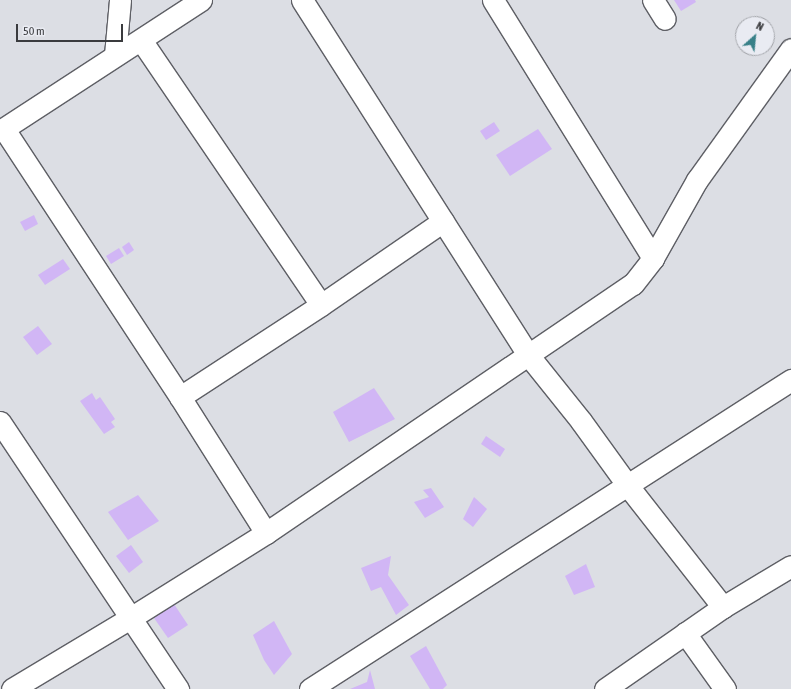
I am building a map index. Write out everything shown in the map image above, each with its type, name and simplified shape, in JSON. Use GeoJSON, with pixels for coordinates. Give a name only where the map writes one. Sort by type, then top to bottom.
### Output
{"type":"FeatureCollection","features":[{"type":"Feature","properties":{"kind":"street"},"geometry":{"type":"LineString","coordinates":[[115,55],[120,0]]}},
{"type":"Feature","properties":{"kind":"street"},"geometry":{"type":"LineString","coordinates":[[201,0],[2,130],[180,397],[266,533]]}},
{"type":"Feature","properties":{"kind":"street"},"geometry":{"type":"LineString","coordinates":[[302,0],[529,356],[581,421],[628,486],[723,607]]}},
{"type":"Feature","properties":{"kind":"street"},"geometry":{"type":"LineString","coordinates":[[494,0],[653,258]]}},
{"type":"Feature","properties":{"kind":"street"},"geometry":{"type":"LineString","coordinates":[[653,0],[665,19]]}},
{"type":"Feature","properties":{"kind":"street"},"geometry":{"type":"LineString","coordinates":[[141,40],[321,305]]}},
{"type":"Feature","properties":{"kind":"street"},"geometry":{"type":"LineString","coordinates":[[12,689],[132,617],[266,533],[633,284],[653,258],[697,180],[791,49]]}},
{"type":"Feature","properties":{"kind":"street"},"geometry":{"type":"LineString","coordinates":[[180,397],[321,305],[443,221]]}},
{"type":"Feature","properties":{"kind":"street"},"geometry":{"type":"LineString","coordinates":[[310,689],[791,380]]}},
{"type":"Feature","properties":{"kind":"street"},"geometry":{"type":"LineString","coordinates":[[0,422],[132,617],[178,689]]}},
{"type":"Feature","properties":{"kind":"street"},"geometry":{"type":"LineString","coordinates":[[605,689],[723,607],[791,566]]}},
{"type":"Feature","properties":{"kind":"street"},"geometry":{"type":"LineString","coordinates":[[685,633],[725,689]]}},
{"type":"Feature","properties":{"kind":"building"},"geometry":{"type":"Polygon","coordinates":[[[674,0],[695,0],[696,2],[681,11],[674,0]]]}},
{"type":"Feature","properties":{"kind":"building"},"geometry":{"type":"Polygon","coordinates":[[[494,122],[500,131],[486,140],[480,131],[494,122]]]}},
{"type":"Feature","properties":{"kind":"building"},"geometry":{"type":"Polygon","coordinates":[[[538,129],[552,149],[510,176],[496,155],[538,129]]]}},
{"type":"Feature","properties":{"kind":"building"},"geometry":{"type":"Polygon","coordinates":[[[34,215],[38,224],[25,231],[20,222],[34,215]]]}},
{"type":"Feature","properties":{"kind":"building"},"geometry":{"type":"Polygon","coordinates":[[[129,242],[134,250],[127,255],[122,247],[129,242]]]}},
{"type":"Feature","properties":{"kind":"building"},"geometry":{"type":"Polygon","coordinates":[[[119,248],[124,256],[111,264],[106,256],[119,248]]]}},
{"type":"Feature","properties":{"kind":"building"},"geometry":{"type":"Polygon","coordinates":[[[63,259],[70,269],[45,285],[38,275],[63,259]]]}},
{"type":"Feature","properties":{"kind":"building"},"geometry":{"type":"Polygon","coordinates":[[[38,326],[52,344],[37,355],[23,337],[38,326]]]}},
{"type":"Feature","properties":{"kind":"building"},"geometry":{"type":"Polygon","coordinates":[[[374,388],[395,419],[349,442],[333,412],[374,388]]]}},
{"type":"Feature","properties":{"kind":"building"},"geometry":{"type":"Polygon","coordinates":[[[92,393],[96,400],[100,397],[115,419],[111,422],[115,427],[104,434],[80,401],[92,393]]]}},
{"type":"Feature","properties":{"kind":"building"},"geometry":{"type":"Polygon","coordinates":[[[486,436],[505,449],[500,457],[481,444],[486,436]]]}},
{"type":"Feature","properties":{"kind":"building"},"geometry":{"type":"Polygon","coordinates":[[[431,488],[444,507],[425,518],[414,502],[429,497],[423,490],[431,488]]]}},
{"type":"Feature","properties":{"kind":"building"},"geometry":{"type":"Polygon","coordinates":[[[138,495],[159,521],[128,540],[108,512],[138,495]]]}},
{"type":"Feature","properties":{"kind":"building"},"geometry":{"type":"Polygon","coordinates":[[[474,497],[487,509],[473,527],[463,519],[474,497]]]}},
{"type":"Feature","properties":{"kind":"building"},"geometry":{"type":"Polygon","coordinates":[[[131,545],[143,562],[129,573],[116,556],[131,545]]]}},
{"type":"Feature","properties":{"kind":"building"},"geometry":{"type":"Polygon","coordinates":[[[391,556],[388,575],[409,605],[396,615],[381,587],[371,591],[361,568],[391,556]]]}},
{"type":"Feature","properties":{"kind":"building"},"geometry":{"type":"Polygon","coordinates":[[[586,564],[595,587],[574,595],[565,576],[586,564]]]}},
{"type":"Feature","properties":{"kind":"building"},"geometry":{"type":"Polygon","coordinates":[[[174,604],[188,625],[168,638],[154,618],[174,604]]]}},
{"type":"Feature","properties":{"kind":"building"},"geometry":{"type":"Polygon","coordinates":[[[274,621],[292,654],[274,675],[264,660],[253,635],[274,621]]]}},
{"type":"Feature","properties":{"kind":"building"},"geometry":{"type":"Polygon","coordinates":[[[426,646],[447,685],[443,689],[430,689],[410,656],[426,646]]]}},
{"type":"Feature","properties":{"kind":"building"},"geometry":{"type":"Polygon","coordinates":[[[370,670],[375,689],[350,689],[367,682],[370,670]]]}}]}
